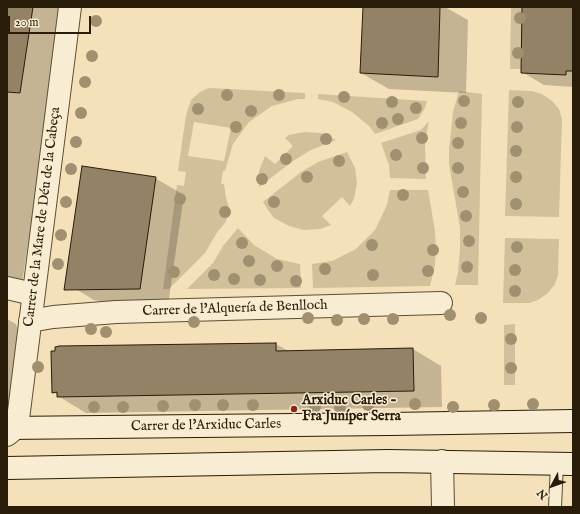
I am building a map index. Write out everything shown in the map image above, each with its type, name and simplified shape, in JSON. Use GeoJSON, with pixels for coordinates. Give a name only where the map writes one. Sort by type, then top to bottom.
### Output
{"type":"FeatureCollection","features":[{"type":"Feature","properties":{"kind":"main road","name":"Carrer de la Mare de Déu de la Cabeça"},"geometry":{"type":"LineString","coordinates":[[10,430],[30,321],[70,7]]}},
{"type":"Feature","properties":{"kind":"main road"},"geometry":{"type":"LineString","coordinates":[[7,288],[33,294]]}},
{"type":"Feature","properties":{"kind":"main road","name":"Carrer de l'Alquería de Benlloch"},"geometry":{"type":"LineString","coordinates":[[30,321],[53,317],[116,312],[441,304]]}},
{"type":"Feature","properties":{"kind":"main road","name":"Carrer de l'Arxiduc Carles"},"geometry":{"type":"LineString","coordinates":[[10,430],[573,420]]}},
{"type":"Feature","properties":{"kind":"main road"},"geometry":{"type":"LineString","coordinates":[[442,461],[443,507]]}},
{"type":"Feature","properties":{"kind":"main road"},"geometry":{"type":"LineString","coordinates":[[7,468],[442,461],[565,464]]}},
{"type":"Feature","properties":{"kind":"lane"},"geometry":{"type":"LineString","coordinates":[[555,507],[565,464]]}},
{"type":"Feature","properties":{"kind":"shaded area"},"geometry":{"type":"Polygon","coordinates":[[[511,7],[522,7],[521,69],[510,69],[511,7]]]}},
{"type":"Feature","properties":{"kind":"shaded area"},"geometry":{"type":"Polygon","coordinates":[[[209,88],[305,93],[305,99],[298,99],[272,106],[249,122],[233,144],[225,171],[223,171],[221,184],[224,184],[230,211],[225,223],[218,231],[205,253],[169,289],[163,289],[177,185],[184,186],[186,172],[178,171],[186,115],[191,100],[200,92],[209,88]],[[194,122],[188,156],[224,161],[231,128],[194,122]]]}},
{"type":"Feature","properties":{"kind":"shaded area"},"geometry":{"type":"Polygon","coordinates":[[[509,90],[531,91],[542,94],[552,101],[559,109],[562,119],[559,217],[505,216],[509,90]]]}},
{"type":"Feature","properties":{"kind":"shaded area"},"geometry":{"type":"Polygon","coordinates":[[[459,91],[482,94],[478,285],[455,285],[458,272],[460,228],[449,164],[449,150],[453,112],[459,91]]]}},
{"type":"Feature","properties":{"kind":"shaded area"},"geometry":{"type":"Polygon","coordinates":[[[318,94],[427,101],[425,108],[418,119],[375,134],[369,126],[352,112],[333,102],[318,99],[318,94]]]}},
{"type":"Feature","properties":{"kind":"shaded area"},"geometry":{"type":"Polygon","coordinates":[[[429,121],[425,142],[426,179],[390,178],[389,165],[381,143],[421,130],[429,121]]]}},
{"type":"Feature","properties":{"kind":"shaded area"},"geometry":{"type":"Polygon","coordinates":[[[305,132],[321,133],[336,140],[311,150],[293,161],[259,187],[259,171],[265,156],[275,164],[293,146],[285,138],[289,135],[305,132]]]}},
{"type":"Feature","properties":{"kind":"shaded area"},"geometry":{"type":"Polygon","coordinates":[[[347,152],[355,168],[357,183],[354,199],[350,206],[342,197],[322,216],[331,225],[320,229],[304,230],[289,226],[274,218],[263,202],[301,172],[318,162],[347,152]]]}},
{"type":"Feature","properties":{"kind":"shaded area"},"geometry":{"type":"Polygon","coordinates":[[[390,190],[428,190],[435,231],[436,247],[435,265],[430,286],[313,288],[312,264],[332,261],[356,249],[375,230],[387,205],[390,190]]]}},
{"type":"Feature","properties":{"kind":"shaded area"},"geometry":{"type":"Polygon","coordinates":[[[238,228],[254,245],[277,259],[300,264],[301,288],[187,289],[213,263],[223,246],[238,228]]]}},
{"type":"Feature","properties":{"kind":"shaded area"},"geometry":{"type":"Polygon","coordinates":[[[505,238],[559,239],[558,275],[555,284],[548,293],[538,300],[529,303],[503,303],[505,238]]]}},
{"type":"Feature","properties":{"kind":"shaded area"},"geometry":{"type":"Polygon","coordinates":[[[515,324],[515,385],[504,385],[504,325],[515,324]]]}},
{"type":"Feature","properties":{"kind":"building"},"geometry":{"type":"Polygon","coordinates":[[[7,7],[33,7],[20,93],[7,92],[7,7]]]}},
{"type":"Feature","properties":{"kind":"building"},"geometry":{"type":"Polygon","coordinates":[[[363,7],[440,7],[438,77],[360,73],[363,7]]]}},
{"type":"Feature","properties":{"kind":"building"},"geometry":{"type":"Polygon","coordinates":[[[522,7],[573,7],[573,71],[566,71],[566,75],[521,73],[522,7]]]}},
{"type":"Feature","properties":{"kind":"building"},"geometry":{"type":"Polygon","coordinates":[[[82,166],[156,177],[140,289],[64,290],[82,166]]]}},
{"type":"Feature","properties":{"kind":"building"},"geometry":{"type":"Polygon","coordinates":[[[276,343],[276,351],[413,348],[414,391],[57,397],[57,392],[52,393],[51,351],[55,351],[55,347],[59,346],[276,343]]]}},
{"type":"Feature","properties":{"kind":"place","name":"Arxiduc Carles - Fra Juníper Serra"},"geometry":{"type":"Point","coordinates":[294,409]}}]}
